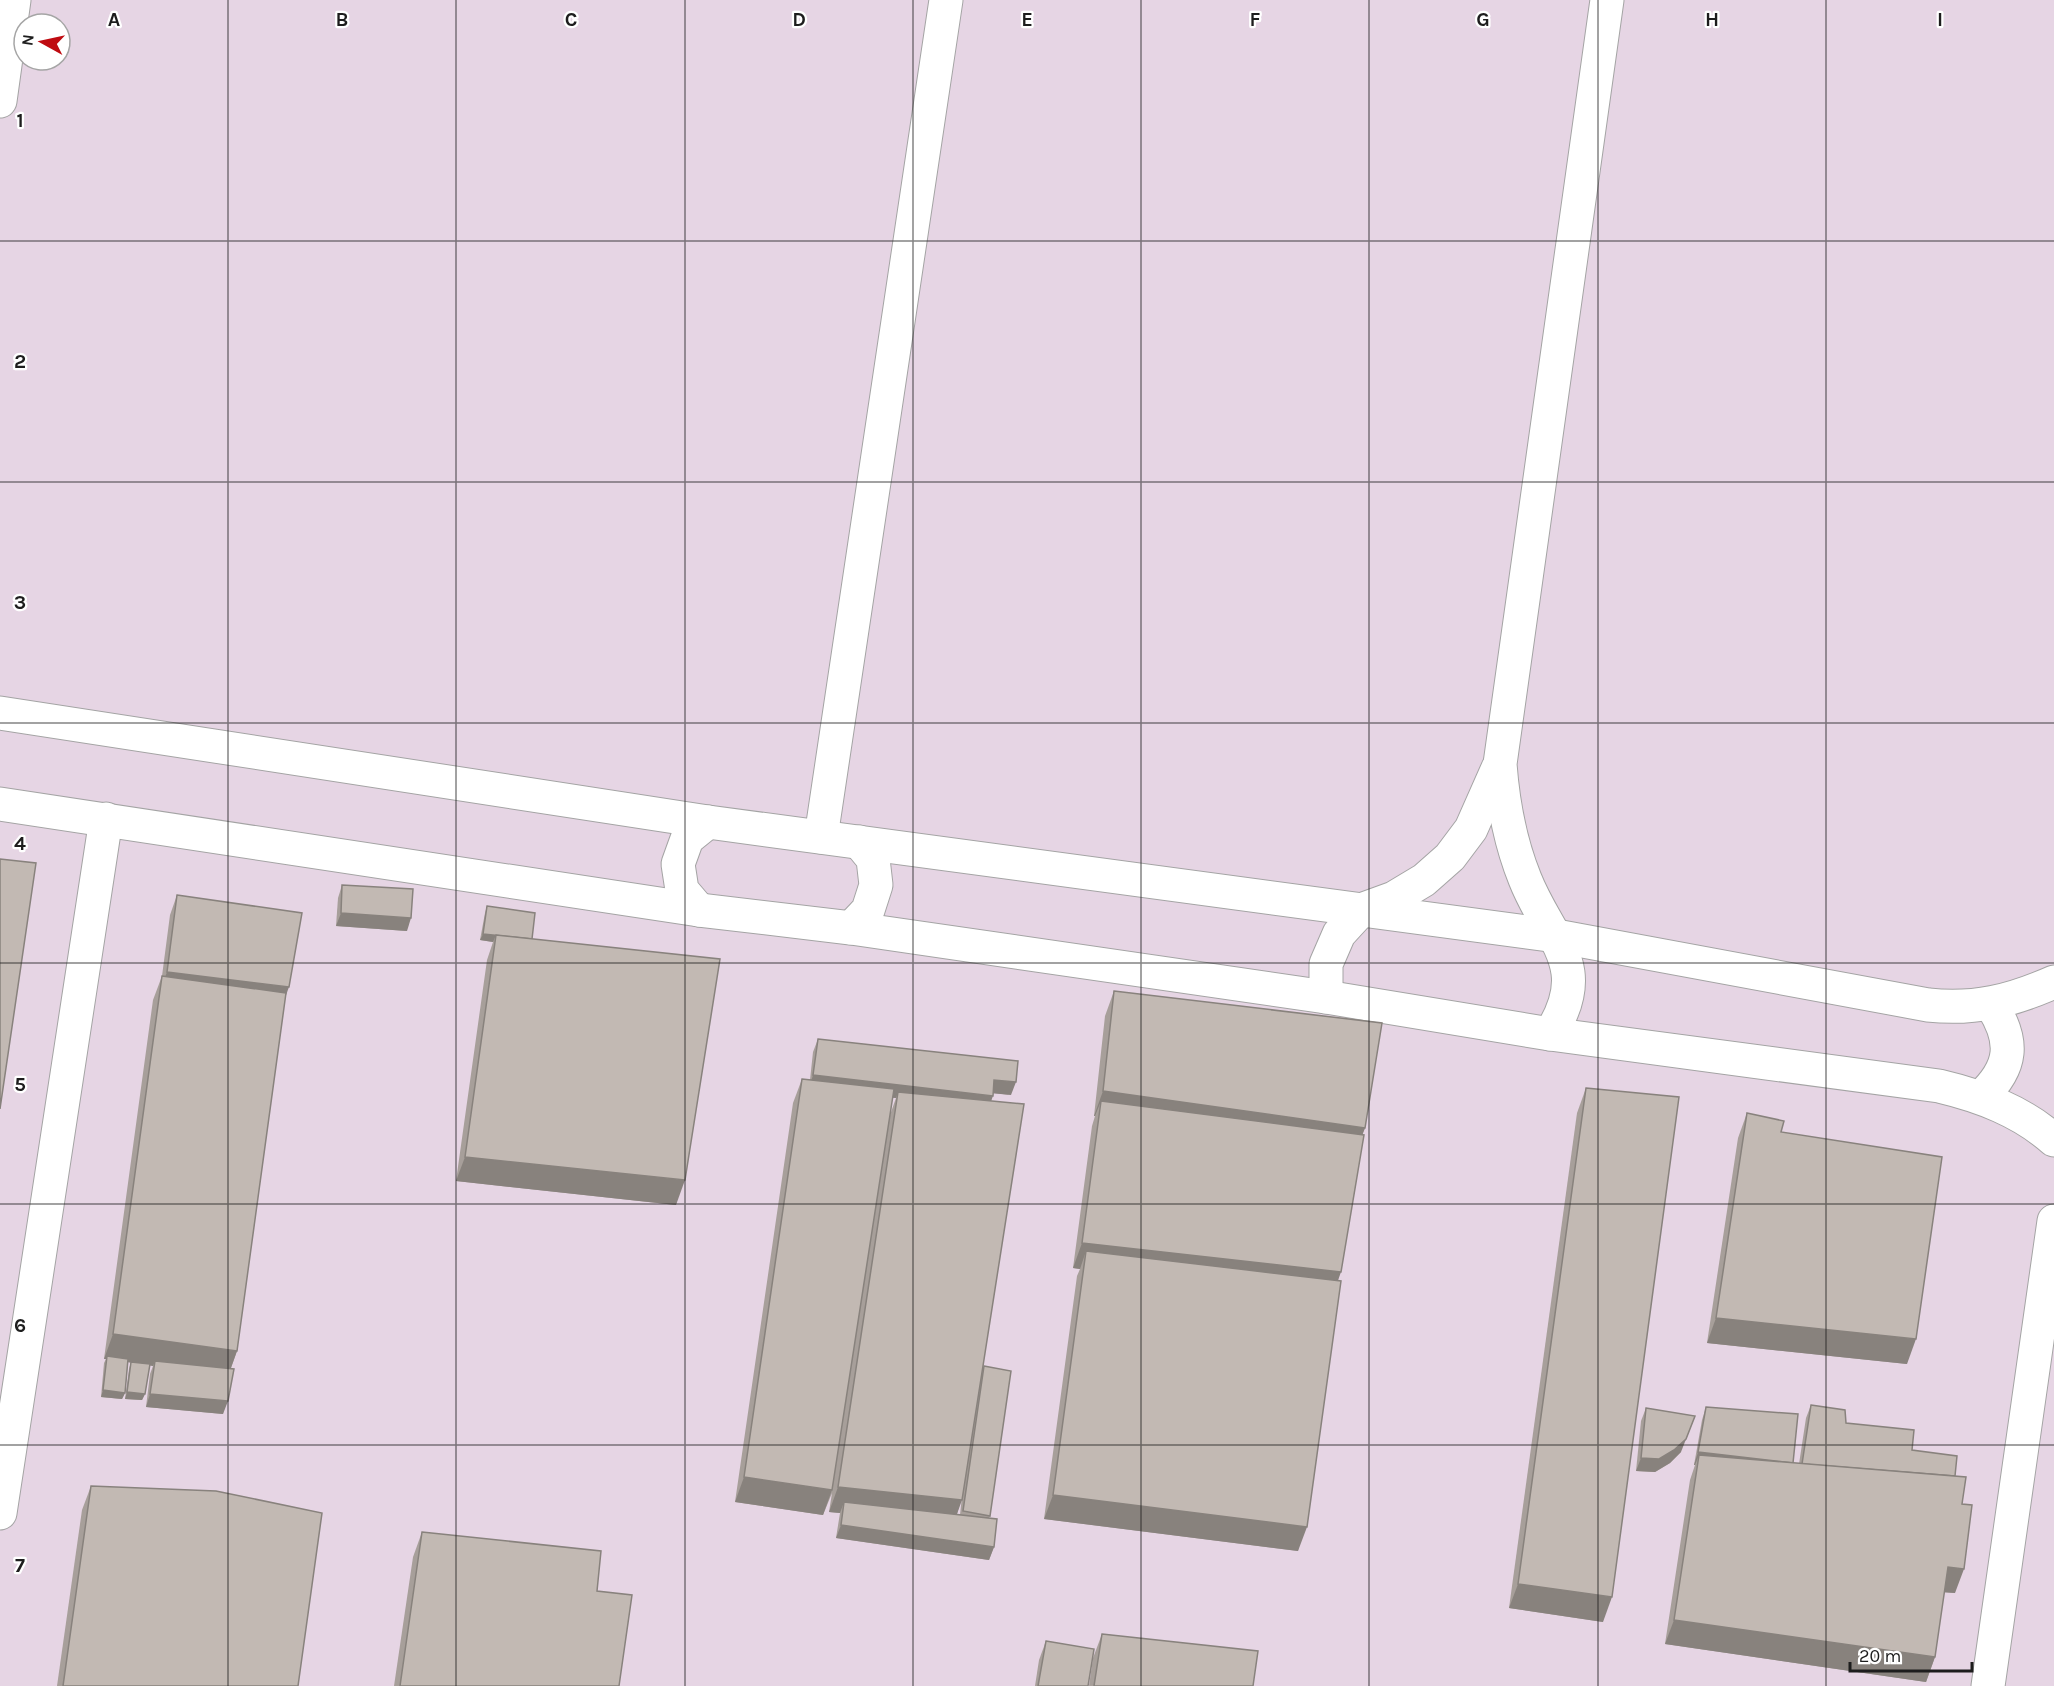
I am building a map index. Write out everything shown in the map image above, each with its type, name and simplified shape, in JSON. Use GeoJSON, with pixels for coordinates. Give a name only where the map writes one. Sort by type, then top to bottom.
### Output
{"type":"FeatureCollection","features":[{"type":"Feature","properties":{"kind":"street"},"geometry":{"type":"LineString","coordinates":[[0,101],[14,0]]}},
{"type":"Feature","properties":{"kind":"street"},"geometry":{"type":"LineString","coordinates":[[821,837],[946,0]]}},
{"type":"Feature","properties":{"kind":"street"},"geometry":{"type":"LineString","coordinates":[[1550,1034],[1561,1017],[1568,997],[1569,976],[1565,955],[1531,891],[1516,854],[1502,794],[1500,764],[1607,0]]}},
{"type":"Feature","properties":{"kind":"street"},"geometry":{"type":"LineString","coordinates":[[0,713],[708,822],[1556,936],[1928,1005],[1949,1007],[1991,1004],[2054,982]]}},
{"type":"Feature","properties":{"kind":"street"},"geometry":{"type":"LineString","coordinates":[[1326,997],[1326,964],[1339,934],[1361,910],[1394,898],[1424,880],[1450,857],[1471,829],[1500,764]]}},
{"type":"Feature","properties":{"kind":"street"},"geometry":{"type":"LineString","coordinates":[[0,804],[699,910],[851,928],[1326,997],[1550,1034],[1928,1084],[1981,1097],[2032,1123],[2054,1140]]}},
{"type":"Feature","properties":{"kind":"street"},"geometry":{"type":"LineString","coordinates":[[0,1513],[106,819]]}},
{"type":"Feature","properties":{"kind":"street"},"geometry":{"type":"LineString","coordinates":[[699,910],[682,890],[678,864],[687,839],[708,822]]}},
{"type":"Feature","properties":{"kind":"street"},"geometry":{"type":"LineString","coordinates":[[851,928],[868,910],[876,885],[873,859],[859,842]]}},
{"type":"Feature","properties":{"kind":"street"},"geometry":{"type":"LineString","coordinates":[[1981,1097],[1996,1083],[2006,1063],[2007,1042],[2002,1022],[1991,1004]]}},
{"type":"Feature","properties":{"kind":"street"},"geometry":{"type":"LineString","coordinates":[[1988,1686],[2054,1221]]}},
{"type":"Feature","properties":{"kind":"shaded area"},"geometry":{"type":"Polygon","coordinates":[[[0,0],[2054,0],[2054,1686],[0,1686],[0,0]]]}},
{"type":"Feature","properties":{"kind":"building"},"geometry":{"type":"Polygon","coordinates":[[[0,859],[36,863],[0,1109],[0,859]]]}},
{"type":"Feature","properties":{"kind":"building"},"geometry":{"type":"Polygon","coordinates":[[[342,885],[413,889],[411,918],[341,913],[342,885]]]}},
{"type":"Feature","properties":{"kind":"building"},"geometry":{"type":"Polygon","coordinates":[[[177,895],[302,913],[289,987],[167,972],[177,895]]]}},
{"type":"Feature","properties":{"kind":"building"},"geometry":{"type":"Polygon","coordinates":[[[487,906],[535,913],[532,939],[483,934],[487,906]]]}},
{"type":"Feature","properties":{"kind":"building"},"geometry":{"type":"Polygon","coordinates":[[[496,935],[720,959],[685,1180],[465,1157],[496,935]]]}},
{"type":"Feature","properties":{"kind":"building"},"geometry":{"type":"Polygon","coordinates":[[[162,976],[286,993],[237,1351],[113,1334],[162,976]]]}},
{"type":"Feature","properties":{"kind":"building"},"geometry":{"type":"Polygon","coordinates":[[[1114,991],[1382,1023],[1365,1128],[1103,1091],[1114,991]]]}},
{"type":"Feature","properties":{"kind":"building"},"geometry":{"type":"Polygon","coordinates":[[[818,1039],[1018,1061],[1016,1082],[994,1080],[993,1096],[813,1075],[818,1039]]]}},
{"type":"Feature","properties":{"kind":"building"},"geometry":{"type":"Polygon","coordinates":[[[802,1079],[894,1089],[832,1490],[744,1477],[802,1079]]]}},
{"type":"Feature","properties":{"kind":"building"},"geometry":{"type":"Polygon","coordinates":[[[1586,1088],[1679,1097],[1612,1597],[1518,1584],[1586,1088]]]}},
{"type":"Feature","properties":{"kind":"building"},"geometry":{"type":"Polygon","coordinates":[[[898,1092],[1024,1104],[962,1500],[838,1487],[898,1092]]]}},
{"type":"Feature","properties":{"kind":"building"},"geometry":{"type":"Polygon","coordinates":[[[1101,1101],[1364,1135],[1341,1272],[1082,1243],[1101,1101]]]}},
{"type":"Feature","properties":{"kind":"building"},"geometry":{"type":"Polygon","coordinates":[[[1747,1113],[1784,1121],[1781,1132],[1942,1157],[1916,1339],[1716,1318],[1747,1113]]]}},
{"type":"Feature","properties":{"kind":"building"},"geometry":{"type":"Polygon","coordinates":[[[1086,1251],[1341,1281],[1307,1527],[1053,1495],[1086,1251]]]}},
{"type":"Feature","properties":{"kind":"building"},"geometry":{"type":"Polygon","coordinates":[[[107,1356],[128,1359],[125,1393],[103,1390],[107,1356]]]}},
{"type":"Feature","properties":{"kind":"building"},"geometry":{"type":"Polygon","coordinates":[[[155,1361],[234,1369],[228,1401],[150,1394],[155,1361]]]}},
{"type":"Feature","properties":{"kind":"building"},"geometry":{"type":"Polygon","coordinates":[[[131,1362],[150,1364],[145,1394],[127,1392],[131,1362]]]}},
{"type":"Feature","properties":{"kind":"building"},"geometry":{"type":"Polygon","coordinates":[[[984,1366],[1011,1371],[990,1516],[963,1511],[984,1366]]]}},
{"type":"Feature","properties":{"kind":"building"},"geometry":{"type":"Polygon","coordinates":[[[1811,1405],[1845,1410],[1846,1423],[1914,1430],[1912,1450],[1957,1456],[1955,1476],[1802,1464],[1811,1405]]]}},
{"type":"Feature","properties":{"kind":"building"},"geometry":{"type":"Polygon","coordinates":[[[1706,1407],[1798,1414],[1793,1463],[1698,1452],[1706,1407]]]}},
{"type":"Feature","properties":{"kind":"building"},"geometry":{"type":"Polygon","coordinates":[[[1646,1408],[1695,1416],[1686,1439],[1659,1459],[1641,1458],[1646,1408]]]}},
{"type":"Feature","properties":{"kind":"building"},"geometry":{"type":"Polygon","coordinates":[[[1699,1455],[1966,1477],[1962,1504],[1972,1505],[1964,1569],[1948,1567],[1935,1657],[1674,1620],[1699,1455]]]}},
{"type":"Feature","properties":{"kind":"building"},"geometry":{"type":"Polygon","coordinates":[[[91,1486],[216,1491],[322,1513],[298,1686],[63,1686],[91,1486]]]}},
{"type":"Feature","properties":{"kind":"building"},"geometry":{"type":"Polygon","coordinates":[[[844,1502],[997,1519],[994,1547],[841,1525],[844,1502]]]}},
{"type":"Feature","properties":{"kind":"building"},"geometry":{"type":"Polygon","coordinates":[[[422,1532],[601,1551],[597,1591],[632,1595],[619,1686],[400,1686],[422,1532]]]}},
{"type":"Feature","properties":{"kind":"building"},"geometry":{"type":"Polygon","coordinates":[[[1102,1634],[1258,1651],[1253,1686],[1094,1686],[1102,1634]]]}},
{"type":"Feature","properties":{"kind":"building"},"geometry":{"type":"Polygon","coordinates":[[[1046,1641],[1094,1649],[1088,1686],[1038,1686],[1046,1641]]]}}]}
